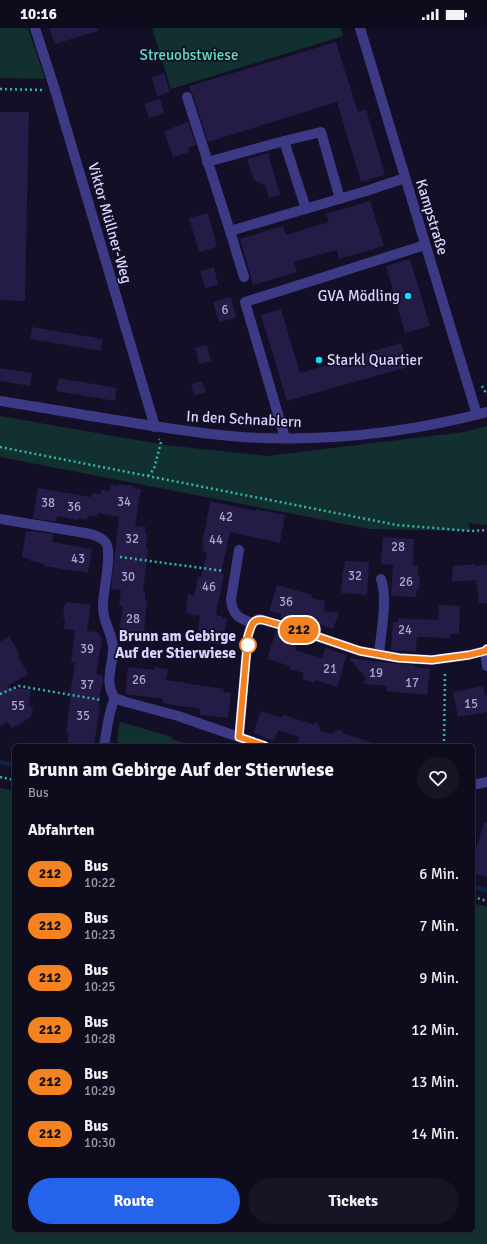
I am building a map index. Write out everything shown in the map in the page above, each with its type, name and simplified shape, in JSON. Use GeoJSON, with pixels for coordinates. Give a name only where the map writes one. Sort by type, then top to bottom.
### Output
{"type":"FeatureCollection","features":[{"type":"Feature","properties":{"kind":"street","name":"Viktor Müllner-Weg"},"geometry":{"type":"LineString","coordinates":[[35,28],[55,90],[155,427]]}},
{"type":"Feature","properties":{"kind":"street","name":"Kampstraße"},"geometry":{"type":"LineString","coordinates":[[360,28],[424,245],[482,414]]}},
{"type":"Feature","properties":{"kind":"street"},"geometry":{"type":"LineString","coordinates":[[187,97],[244,277]]}},
{"type":"Feature","properties":{"kind":"street"},"geometry":{"type":"LineString","coordinates":[[207,162],[321,132],[340,198]]}},
{"type":"Feature","properties":{"kind":"street"},"geometry":{"type":"LineString","coordinates":[[284,141],[306,209]]}},
{"type":"Feature","properties":{"kind":"street"},"geometry":{"type":"LineString","coordinates":[[230,231],[405,178]]}},
{"type":"Feature","properties":{"kind":"street"},"geometry":{"type":"LineString","coordinates":[[286,438],[245,302],[424,245]]}},
{"type":"Feature","properties":{"kind":"street","name":"In den Schnablern"},"geometry":{"type":"LineString","coordinates":[[0,401],[200,433],[286,438],[328,438],[379,433],[427,426],[482,414]]}},
{"type":"Feature","properties":{"kind":"street"},"geometry":{"type":"LineString","coordinates":[[0,519],[98,536],[106,544],[108,556],[103,607],[104,617],[113,645],[109,686],[114,700],[109,715],[104,744]]}},
{"type":"Feature","properties":{"kind":"street"},"geometry":{"type":"LineString","coordinates":[[239,550],[231,607],[243,620],[252,623]]}},
{"type":"Feature","properties":{"kind":"street"},"geometry":{"type":"LineString","coordinates":[[379,654],[384,597],[384,587],[381,578]]}},
{"type":"Feature","properties":{"kind":"street"},"geometry":{"type":"LineString","coordinates":[[239,737],[248,636],[252,623],[259,619],[298,630],[360,651],[419,660],[432,660],[469,655],[486,650],[487,666]]}},
{"type":"Feature","properties":{"kind":"street"},"geometry":{"type":"LineString","coordinates":[[114,700],[178,716],[259,744]]}},
{"type":"Feature","properties":{"kind":"street"},"geometry":{"type":"LineString","coordinates":[[475,784],[487,782]]}},
{"type":"Feature","properties":{"kind":"path"},"geometry":{"type":"LineString","coordinates":[[0,89],[55,90]]}},
{"type":"Feature","properties":{"kind":"path"},"geometry":{"type":"LineString","coordinates":[[148,476],[154,468],[161,442],[155,427]]}},
{"type":"Feature","properties":{"kind":"path"},"geometry":{"type":"LineString","coordinates":[[0,447],[397,524],[471,531],[487,530]]}},
{"type":"Feature","properties":{"kind":"path"},"geometry":{"type":"LineString","coordinates":[[108,556],[235,572]]}},
{"type":"Feature","properties":{"kind":"path"},"geometry":{"type":"LineString","coordinates":[[444,744],[446,658]]}},
{"type":"Feature","properties":{"kind":"path"},"geometry":{"type":"LineString","coordinates":[[0,694],[19,686],[114,700]]}},
{"type":"Feature","properties":{"kind":"path"},"geometry":{"type":"LineString","coordinates":[[0,777],[12,780]]}},
{"type":"Feature","properties":{"kind":"path"},"geometry":{"type":"LineString","coordinates":[[475,898],[487,901]]}},
{"type":"Feature","properties":{"kind":"green space"},"geometry":{"type":"Polygon","coordinates":[[[0,28],[28,28],[45,79],[0,78],[0,28]]]}},
{"type":"Feature","properties":{"kind":"green space","name":"Streuobstwiese"},"geometry":{"type":"Polygon","coordinates":[[[152,28],[341,28],[343,36],[171,89],[152,28]]]}},
{"type":"Feature","properties":{"kind":"green space"},"geometry":{"type":"Polygon","coordinates":[[[0,416],[165,445],[267,456],[464,432],[487,426],[487,525],[468,523],[471,531],[370,529],[0,457],[0,416]]]}},
{"type":"Feature","properties":{"kind":"green space"},"geometry":{"type":"Polygon","coordinates":[[[121,722],[172,737],[172,739],[187,744],[117,744],[119,724],[121,722]]]}},
{"type":"Feature","properties":{"kind":"green space"},"geometry":{"type":"Polygon","coordinates":[[[0,788],[12,791],[12,1232],[475,1232],[475,904],[487,907],[487,1244],[0,1244],[0,788]]]}},
{"type":"Feature","properties":{"kind":"building"},"geometry":{"type":"Polygon","coordinates":[[[49,28],[98,28],[98,31],[55,44],[49,28]]]}},
{"type":"Feature","properties":{"kind":"building"},"geometry":{"type":"Polygon","coordinates":[[[336,42],[358,112],[366,109],[385,175],[361,182],[337,102],[208,142],[189,86],[336,42]]]}},
{"type":"Feature","properties":{"kind":"building"},"geometry":{"type":"Polygon","coordinates":[[[164,73],[170,92],[157,96],[152,77],[164,73]]]}},
{"type":"Feature","properties":{"kind":"building"},"geometry":{"type":"Polygon","coordinates":[[[160,99],[164,113],[149,118],[144,104],[160,99]]]}},
{"type":"Feature","properties":{"kind":"building"},"geometry":{"type":"Polygon","coordinates":[[[0,112],[29,112],[25,301],[0,300],[0,112]]]}},
{"type":"Feature","properties":{"kind":"building"},"geometry":{"type":"Polygon","coordinates":[[[188,122],[196,145],[188,148],[189,152],[173,157],[164,131],[188,122]]]}},
{"type":"Feature","properties":{"kind":"building"},"geometry":{"type":"Polygon","coordinates":[[[268,153],[280,195],[269,198],[265,186],[254,180],[247,159],[268,153]]]}},
{"type":"Feature","properties":{"kind":"building"},"geometry":{"type":"Polygon","coordinates":[[[370,201],[384,246],[339,259],[337,250],[294,262],[297,272],[253,285],[240,239],[283,226],[286,235],[329,222],[326,214],[370,201]]]}},
{"type":"Feature","properties":{"kind":"building"},"geometry":{"type":"Polygon","coordinates":[[[208,213],[217,247],[199,252],[189,218],[208,213]]]}},
{"type":"Feature","properties":{"kind":"building","name":"GVA Mödling"},"geometry":{"type":"Polygon","coordinates":[[[410,259],[430,326],[405,333],[386,266],[410,259]]]}},
{"type":"Feature","properties":{"kind":"building"},"geometry":{"type":"Polygon","coordinates":[[[214,267],[218,285],[205,288],[200,271],[214,267]]]}},
{"type":"Feature","properties":{"kind":"building"},"geometry":{"type":"Polygon","coordinates":[[[231,297],[236,318],[219,322],[213,302],[231,297]]]}},
{"type":"Feature","properties":{"kind":"building"},"geometry":{"type":"Polygon","coordinates":[[[281,309],[300,373],[401,343],[408,367],[287,401],[261,315],[281,309]]]}},
{"type":"Feature","properties":{"kind":"building"},"geometry":{"type":"Polygon","coordinates":[[[32,327],[103,339],[101,351],[30,339],[32,327]]]}},
{"type":"Feature","properties":{"kind":"building"},"geometry":{"type":"Polygon","coordinates":[[[207,345],[211,361],[199,364],[195,348],[207,345]]]}},
{"type":"Feature","properties":{"kind":"building"},"geometry":{"type":"Polygon","coordinates":[[[0,368],[32,373],[30,386],[0,381],[0,368]]]}},
{"type":"Feature","properties":{"kind":"building"},"geometry":{"type":"Polygon","coordinates":[[[59,378],[117,388],[115,401],[56,391],[59,378]]]}},
{"type":"Feature","properties":{"kind":"building"},"geometry":{"type":"Polygon","coordinates":[[[202,381],[206,392],[194,395],[191,384],[202,381]]]}},
{"type":"Feature","properties":{"kind":"building"},"geometry":{"type":"Polygon","coordinates":[[[118,484],[133,486],[133,488],[141,489],[135,526],[146,527],[145,533],[147,534],[146,549],[148,549],[143,591],[145,592],[145,599],[147,600],[144,634],[119,631],[123,606],[119,605],[121,590],[111,589],[119,517],[98,513],[97,517],[88,516],[87,520],[79,518],[78,520],[57,516],[56,522],[33,518],[38,488],[91,497],[92,493],[101,494],[101,490],[110,491],[111,485],[118,486],[118,484]]]}},
{"type":"Feature","properties":{"kind":"building"},"geometry":{"type":"Polygon","coordinates":[[[210,501],[256,511],[256,509],[285,515],[280,543],[230,532],[221,574],[224,575],[216,615],[222,616],[222,618],[227,618],[222,645],[204,642],[204,640],[198,639],[200,631],[198,630],[200,616],[189,615],[190,613],[186,613],[188,594],[194,596],[198,577],[201,577],[207,553],[203,552],[204,546],[202,546],[210,501]]]}},
{"type":"Feature","properties":{"kind":"building"},"geometry":{"type":"Polygon","coordinates":[[[31,531],[54,534],[52,542],[92,549],[88,573],[44,566],[45,564],[30,561],[30,559],[22,557],[26,532],[31,531]]]}},
{"type":"Feature","properties":{"kind":"building"},"geometry":{"type":"Polygon","coordinates":[[[383,537],[414,539],[413,566],[418,566],[418,575],[420,575],[419,590],[417,589],[416,597],[391,596],[393,565],[381,564],[383,537]]]}},
{"type":"Feature","properties":{"kind":"building"},"geometry":{"type":"Polygon","coordinates":[[[345,561],[369,562],[367,595],[341,593],[345,561]]]}},
{"type":"Feature","properties":{"kind":"building"},"geometry":{"type":"Polygon","coordinates":[[[474,564],[475,566],[487,565],[487,603],[479,604],[476,580],[452,582],[453,566],[474,564]]]}},
{"type":"Feature","properties":{"kind":"building"},"geometry":{"type":"Polygon","coordinates":[[[277,585],[312,595],[311,598],[325,601],[324,611],[339,613],[333,629],[305,620],[303,625],[280,618],[281,614],[269,611],[277,585]]]}},
{"type":"Feature","properties":{"kind":"building"},"geometry":{"type":"Polygon","coordinates":[[[68,602],[91,605],[87,631],[97,632],[102,638],[96,674],[103,676],[103,679],[98,706],[100,706],[94,744],[67,744],[69,733],[66,733],[75,662],[71,662],[75,630],[64,629],[64,606],[68,602]]]}},
{"type":"Feature","properties":{"kind":"building"},"geometry":{"type":"Polygon","coordinates":[[[439,605],[460,606],[459,634],[450,634],[450,638],[417,637],[416,652],[391,650],[393,622],[398,622],[399,618],[438,620],[439,605]]]}},
{"type":"Feature","properties":{"kind":"building"},"geometry":{"type":"Polygon","coordinates":[[[276,631],[299,637],[295,650],[322,658],[325,648],[347,655],[337,687],[315,680],[315,683],[302,679],[304,673],[289,669],[290,666],[267,659],[276,631]]]}},
{"type":"Feature","properties":{"kind":"building"},"geometry":{"type":"Polygon","coordinates":[[[9,636],[20,655],[18,656],[28,674],[6,687],[31,690],[29,704],[33,709],[31,717],[12,728],[8,722],[0,727],[0,642],[9,636]]]}},
{"type":"Feature","properties":{"kind":"building"},"geometry":{"type":"Polygon","coordinates":[[[349,658],[415,665],[414,667],[430,669],[427,695],[386,691],[387,686],[364,684],[365,677],[349,658]]]}},
{"type":"Feature","properties":{"kind":"building"},"geometry":{"type":"Polygon","coordinates":[[[128,667],[154,670],[154,667],[168,669],[166,680],[224,689],[223,692],[231,693],[228,718],[200,715],[200,709],[163,703],[163,699],[125,694],[128,667]]]}},
{"type":"Feature","properties":{"kind":"building"},"geometry":{"type":"Polygon","coordinates":[[[483,686],[485,695],[487,695],[487,712],[458,717],[453,692],[483,686]]]}},
{"type":"Feature","properties":{"kind":"building"},"geometry":{"type":"Polygon","coordinates":[[[261,711],[282,718],[283,715],[313,724],[317,722],[321,731],[331,734],[340,729],[342,733],[374,744],[297,744],[299,737],[278,730],[274,741],[253,733],[261,711]]]}},
{"type":"Feature","properties":{"kind":"building"},"geometry":{"type":"Polygon","coordinates":[[[484,823],[487,823],[487,877],[475,874],[475,852],[484,823]]]}},
{"type":"Feature","properties":{"kind":"waterway"},"geometry":{"type":"LineString","coordinates":[[0,762],[12,765]]}},
{"type":"Feature","properties":{"kind":"waterway"},"geometry":{"type":"LineString","coordinates":[[475,887],[487,890]]}},
{"type":"Feature","properties":{"kind":"bus line","name":"212"},"geometry":{"type":"LineString","coordinates":[[259,744],[239,737],[248,636],[252,623],[259,619],[298,630],[360,651],[399,658],[432,660],[469,655],[485,651],[487,649]]}},
{"type":"Feature","properties":{"kind":"place","name":"GVA Mödling"},"geometry":{"type":"Point","coordinates":[408,296]}},
{"type":"Feature","properties":{"kind":"place","name":"Starkl Quartier"},"geometry":{"type":"Point","coordinates":[319,360]}},
{"type":"Feature","properties":{"kind":"place","name":"Brunn am Gebirge Auf der Stierwiese"},"geometry":{"type":"Point","coordinates":[248,645]}}]}
